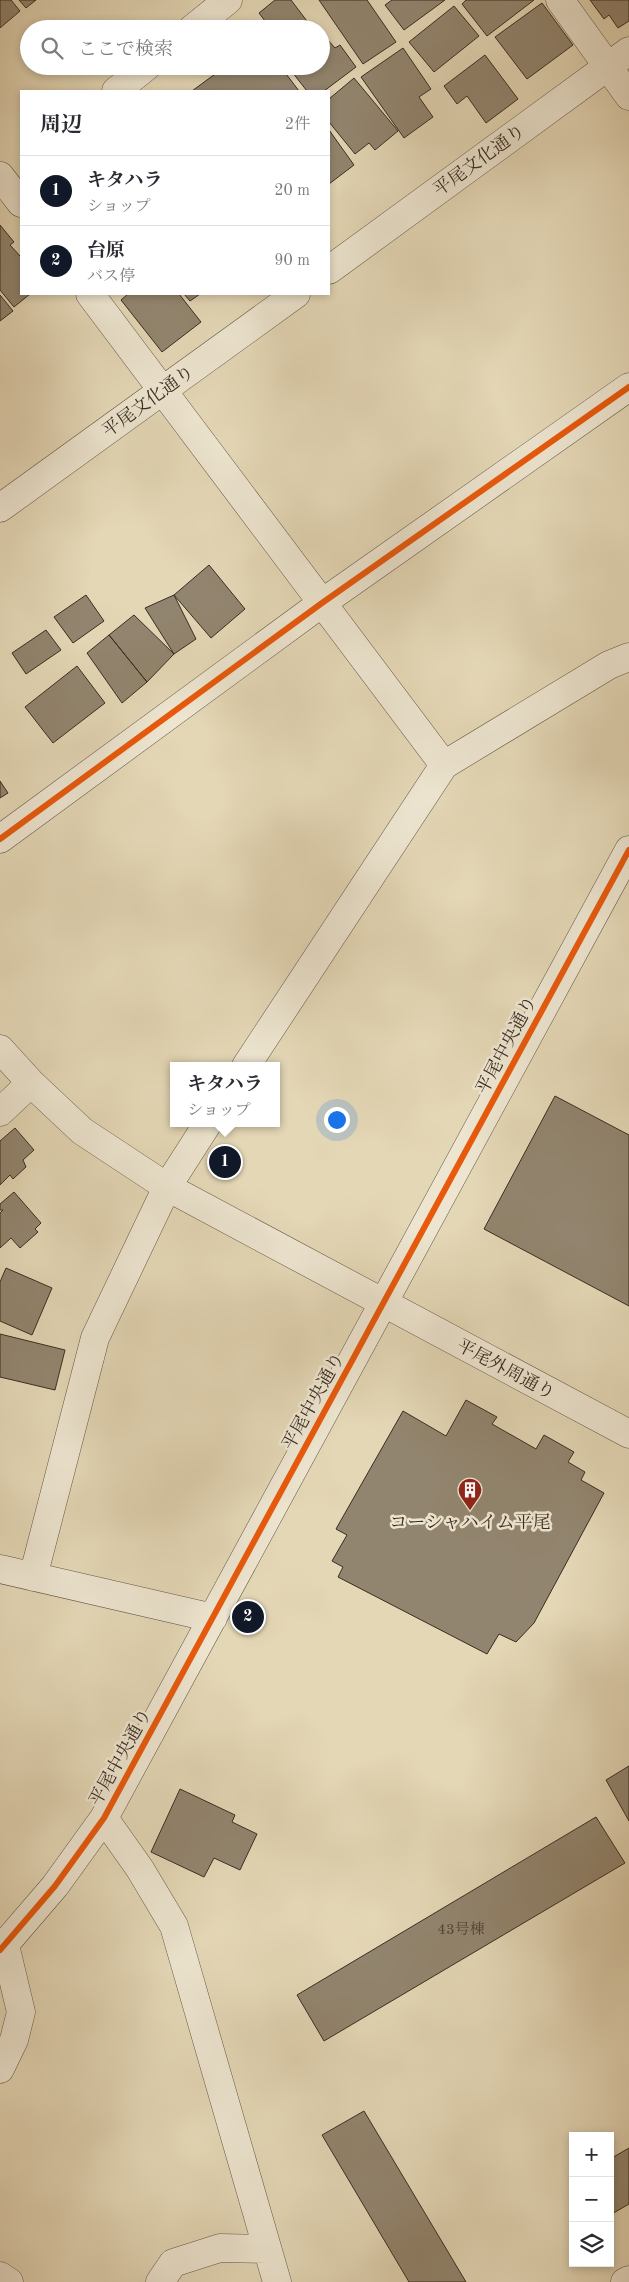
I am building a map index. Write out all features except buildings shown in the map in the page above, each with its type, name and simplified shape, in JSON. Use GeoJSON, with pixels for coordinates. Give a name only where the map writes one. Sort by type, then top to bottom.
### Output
{"type":"FeatureCollection","features":[{"type":"Feature","properties":{"kind":"street"},"geometry":{"type":"LineString","coordinates":[[560,0],[629,96]]}},
{"type":"Feature","properties":{"kind":"street"},"geometry":{"type":"LineString","coordinates":[[201,20],[219,3]]}},
{"type":"Feature","properties":{"kind":"street","name":"平尾文化通り"},"geometry":{"type":"LineString","coordinates":[[330,269],[629,51]]}},
{"type":"Feature","properties":{"kind":"street"},"geometry":{"type":"LineString","coordinates":[[117,90],[136,75]]}},
{"type":"Feature","properties":{"kind":"street"},"geometry":{"type":"LineString","coordinates":[[91,295],[444,765]]}},
{"type":"Feature","properties":{"kind":"street","name":"平尾文化通り"},"geometry":{"type":"LineString","coordinates":[[0,508],[295,295]]}},
{"type":"Feature","properties":{"kind":"street"},"geometry":{"type":"LineString","coordinates":[[0,839],[322,604],[629,387]]}},
{"type":"Feature","properties":{"kind":"street"},"geometry":{"type":"LineString","coordinates":[[249,1062],[444,765],[609,665],[629,656]]}},
{"type":"Feature","properties":{"kind":"street","name":"平尾中央通り"},"geometry":{"type":"LineString","coordinates":[[3,1948],[55,1886],[104,1818],[629,850]]}},
{"type":"Feature","properties":{"kind":"street","name":"平尾外周通り"},"geometry":{"type":"LineString","coordinates":[[0,1050],[31,1083],[82,1130],[167,1187],[629,1434]]}},
{"type":"Feature","properties":{"kind":"street"},"geometry":{"type":"LineString","coordinates":[[0,1112],[31,1083]]}},
{"type":"Feature","properties":{"kind":"street"},"geometry":{"type":"LineString","coordinates":[[34,1577],[95,1338],[167,1187],[205,1127]]}},
{"type":"Feature","properties":{"kind":"street"},"geometry":{"type":"LineString","coordinates":[[0,1569],[212,1618]]}},
{"type":"Feature","properties":{"kind":"street"},"geometry":{"type":"LineString","coordinates":[[104,1818],[140,1869],[174,1926],[277,2282]]}},
{"type":"Feature","properties":{"kind":"street"},"geometry":{"type":"LineString","coordinates":[[0,2069],[14,2040],[21,2012],[3,1948]]}},
{"type":"Feature","properties":{"kind":"street"},"geometry":{"type":"LineString","coordinates":[[160,2282],[173,2263],[220,2248],[267,2249]]}},
{"type":"Feature","properties":{"kind":"street"},"geometry":{"type":"LineString","coordinates":[[0,2276],[10,2282]]}},
{"type":"Feature","properties":{"kind":"street"},"geometry":{"type":"LineString","coordinates":[[625,2282],[629,2280]]}},
{"type":"Feature","properties":{"kind":"cycle path"},"geometry":{"type":"LineString","coordinates":[[0,839],[322,603],[629,387]]}},
{"type":"Feature","properties":{"kind":"cycle path"},"geometry":{"type":"LineString","coordinates":[[0,1950],[55,1886],[104,1818],[629,850]]}},
{"type":"Feature","properties":{"kind":"place","name":"キタハラ"},"geometry":{"type":"Point","coordinates":[225,1162]}},
{"type":"Feature","properties":{"kind":"place","name":"コーシャハイム平尾"},"geometry":{"type":"Point","coordinates":[470,1511]}},
{"type":"Feature","properties":{"kind":"place","name":"台原"},"geometry":{"type":"Point","coordinates":[248,1617]}}]}
